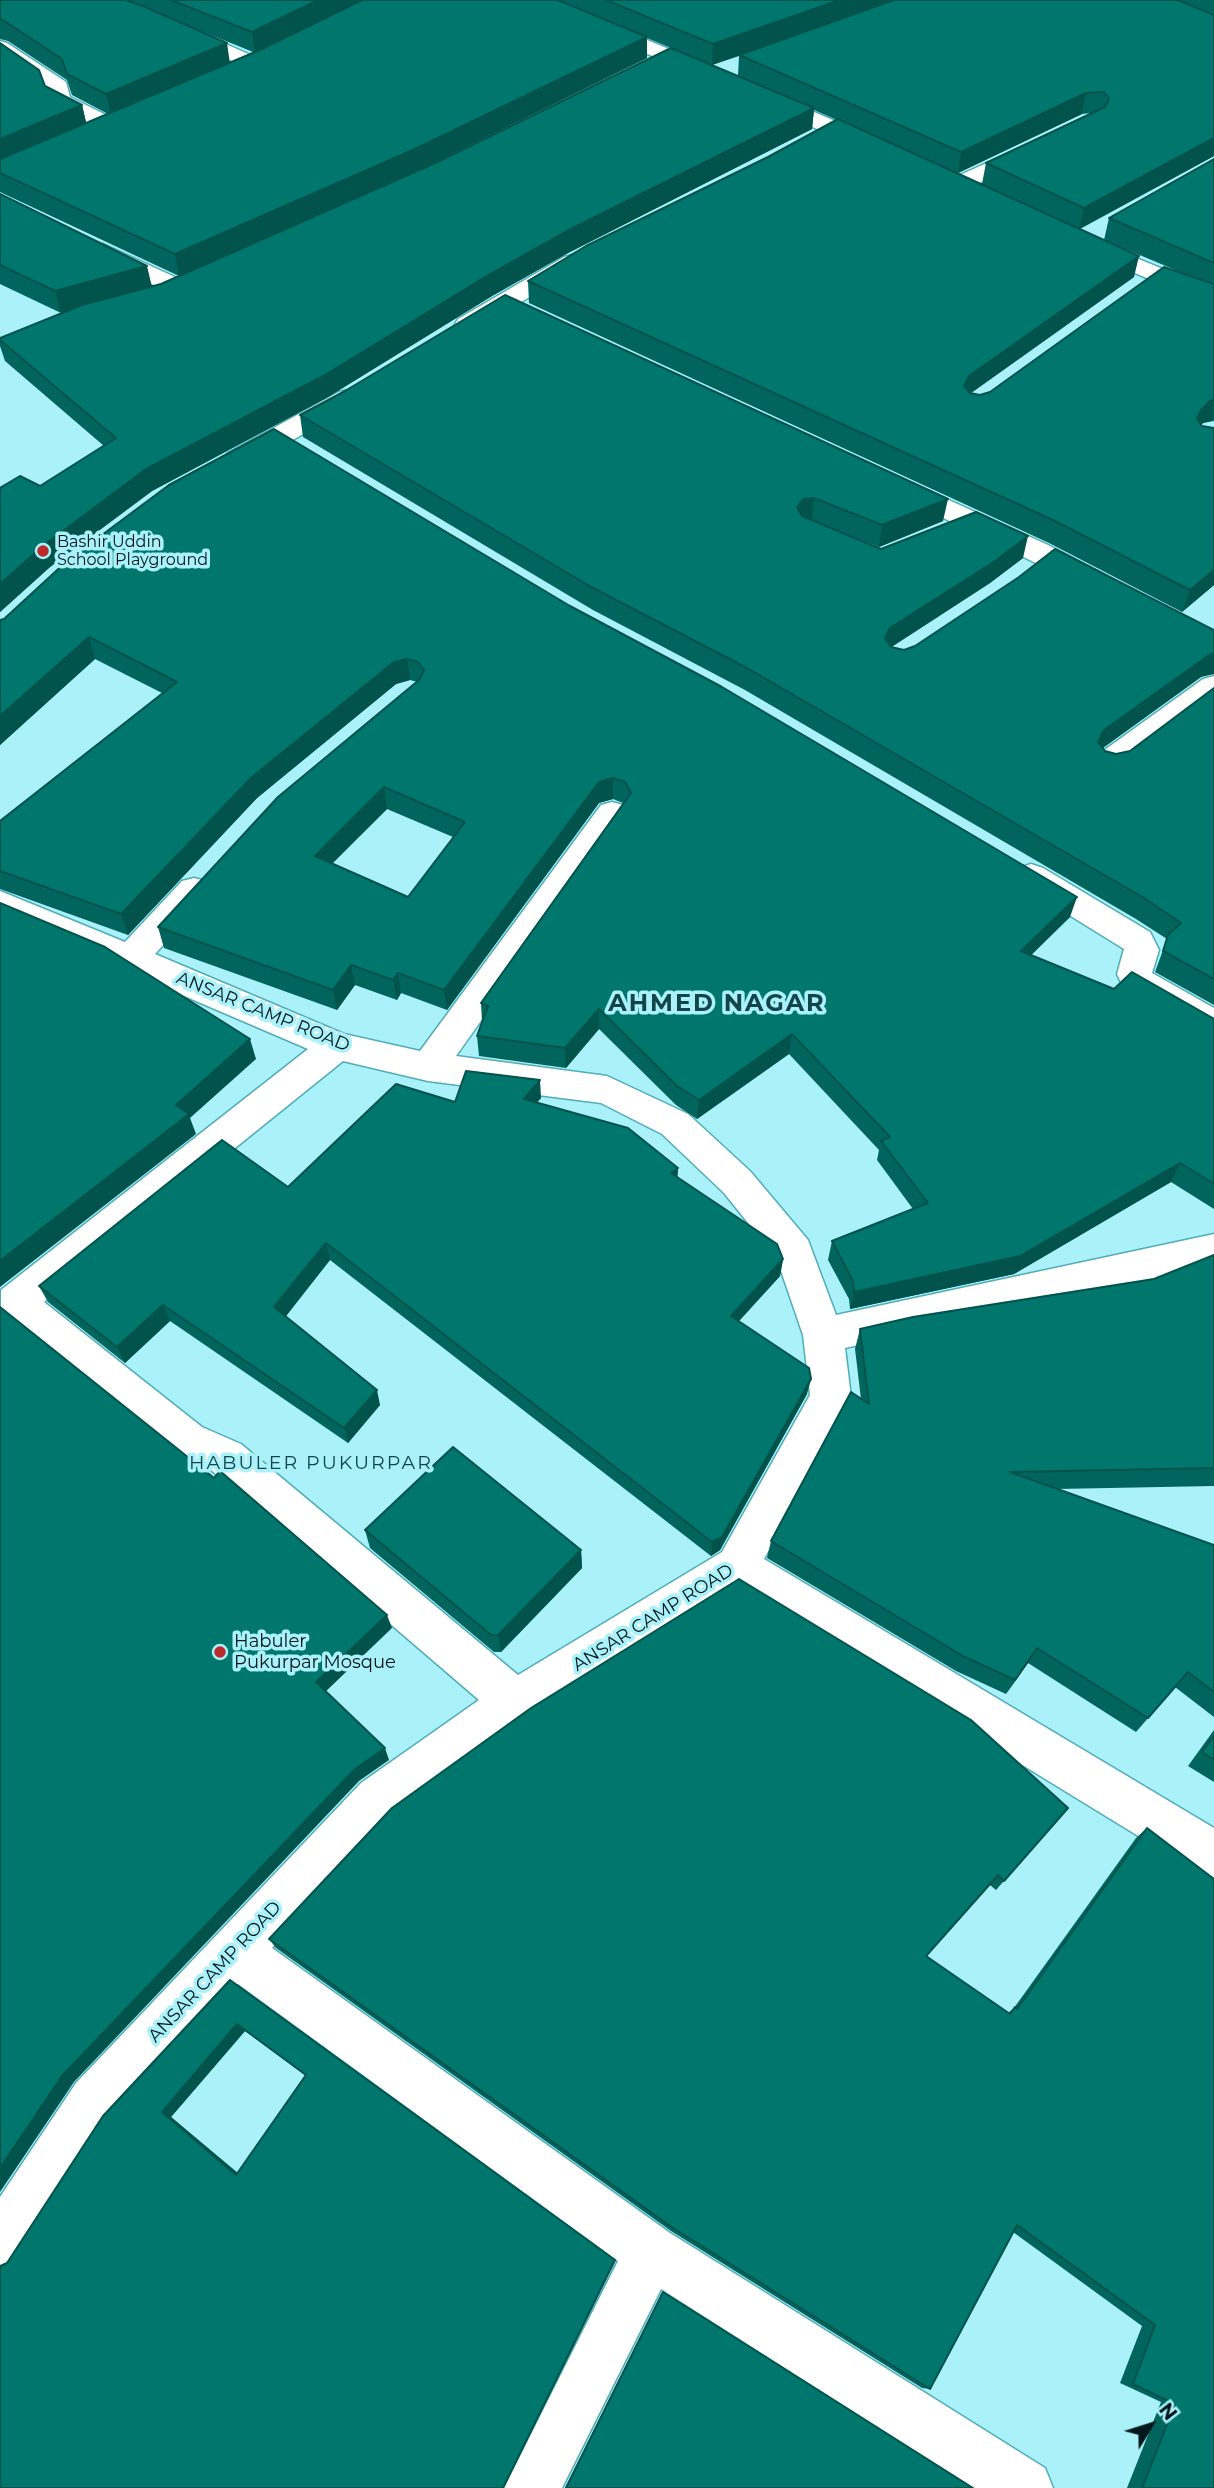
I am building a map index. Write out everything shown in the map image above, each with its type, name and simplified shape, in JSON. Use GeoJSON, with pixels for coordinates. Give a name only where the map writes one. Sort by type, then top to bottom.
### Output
{"type":"FeatureCollection","features":[{"type":"Feature","properties":{"kind":"street"},"geometry":{"type":"LineString","coordinates":[[99,0],[155,20],[255,64]]}},
{"type":"Feature","properties":{"kind":"street"},"geometry":{"type":"LineString","coordinates":[[534,0],[721,75]]}},
{"type":"Feature","properties":{"kind":"street"},"geometry":{"type":"LineString","coordinates":[[563,12],[592,0]]}},
{"type":"Feature","properties":{"kind":"street"},"geometry":{"type":"LineString","coordinates":[[0,47],[58,87],[59,100],[110,126]]}},
{"type":"Feature","properties":{"kind":"street"},"geometry":{"type":"LineString","coordinates":[[231,75],[279,52]]}},
{"type":"Feature","properties":{"kind":"street"},"geometry":{"type":"LineString","coordinates":[[647,69],[671,57]]}},
{"type":"Feature","properties":{"kind":"street"},"geometry":{"type":"LineString","coordinates":[[750,91],[824,134],[896,156]]}},
{"type":"Feature","properties":{"kind":"street"},"geometry":{"type":"LineString","coordinates":[[89,134],[134,115]]}},
{"type":"Feature","properties":{"kind":"street"},"geometry":{"type":"LineString","coordinates":[[957,185],[1055,138]]}},
{"type":"Feature","properties":{"kind":"street"},"geometry":{"type":"LineString","coordinates":[[933,174],[982,197]]}},
{"type":"Feature","properties":{"kind":"street"},"geometry":{"type":"LineString","coordinates":[[1104,228],[1074,239],[1214,299]]}},
{"type":"Feature","properties":{"kind":"street"},"geometry":{"type":"LineString","coordinates":[[84,242],[179,288]]}},
{"type":"Feature","properties":{"kind":"street"},"geometry":{"type":"LineString","coordinates":[[446,337],[589,254]]}},
{"type":"Feature","properties":{"kind":"street"},"geometry":{"type":"LineString","coordinates":[[1134,291],[1156,276]]}},
{"type":"Feature","properties":{"kind":"street"},"geometry":{"type":"LineString","coordinates":[[156,298],[204,277]]}},
{"type":"Feature","properties":{"kind":"street"},"geometry":{"type":"LineString","coordinates":[[502,303],[527,315]]}},
{"type":"Feature","properties":{"kind":"street"},"geometry":{"type":"LineString","coordinates":[[221,468],[292,444],[369,385]]}},
{"type":"Feature","properties":{"kind":"street"},"geometry":{"type":"LineString","coordinates":[[876,475],[1047,555],[1119,593]]}},
{"type":"Feature","properties":{"kind":"street"},"geometry":{"type":"LineString","coordinates":[[935,537],[972,520]]}},
{"type":"Feature","properties":{"kind":"street"},"geometry":{"type":"LineString","coordinates":[[1020,577],[1047,555]]}},
{"type":"Feature","properties":{"kind":"street"},"geometry":{"type":"LineString","coordinates":[[1110,762],[1214,685]]}},
{"type":"Feature","properties":{"kind":"street"},"geometry":{"type":"LineString","coordinates":[[428,1066],[532,927],[612,813]]}},
{"type":"Feature","properties":{"kind":"street"},"geometry":{"type":"LineString","coordinates":[[1009,863],[1138,941],[1142,950],[1133,974],[1136,980],[1214,1025]]}},
{"type":"Feature","properties":{"kind":"street"},"geometry":{"type":"LineString","coordinates":[[131,958],[214,868]]}},
{"type":"Feature","properties":{"kind":"street","name":"ANSAR CAMP ROAD"},"geometry":{"type":"LineString","coordinates":[[0,902],[55,929],[131,958],[337,1046],[428,1066],[607,1090],[675,1124],[737,1182],[794,1251],[824,1335],[831,1397],[737,1566],[515,1702],[378,1800],[94,2101],[0,2244]]}},
{"type":"Feature","properties":{"kind":"street"},"geometry":{"type":"LineString","coordinates":[[337,1046],[7,1297],[187,1440],[226,1457],[515,1702]]}},
{"type":"Feature","properties":{"kind":"street"},"geometry":{"type":"LineString","coordinates":[[824,1335],[1214,1250]]}},
{"type":"Feature","properties":{"kind":"street"},"geometry":{"type":"LineString","coordinates":[[737,1566],[1214,1855]]}},
{"type":"Feature","properties":{"kind":"street"},"geometry":{"type":"LineString","coordinates":[[234,1951],[651,2252],[1026,2488]]}},
{"type":"Feature","properties":{"kind":"street"},"geometry":{"type":"LineString","coordinates":[[532,2488],[651,2252]]}},
{"type":"Feature","properties":{"kind":"building"},"geometry":{"type":"Polygon","coordinates":[[[0,0],[126,0],[227,43],[106,94],[67,74],[62,59],[0,20],[0,0]]]}},
{"type":"Feature","properties":{"kind":"building"},"geometry":{"type":"Polygon","coordinates":[[[171,0],[318,0],[252,32],[171,0]]]}},
{"type":"Feature","properties":{"kind":"building"},"geometry":{"type":"Polygon","coordinates":[[[362,0],[558,0],[647,37],[415,149],[175,254],[0,173],[0,159],[260,50],[362,0]]]}},
{"type":"Feature","properties":{"kind":"building"},"geometry":{"type":"Polygon","coordinates":[[[606,0],[840,0],[713,44],[606,0]]]}},
{"type":"Feature","properties":{"kind":"building"},"geometry":{"type":"Polygon","coordinates":[[[894,0],[1178,0],[1214,15],[1214,138],[1084,208],[986,163],[1105,107],[1109,99],[1104,92],[1086,93],[961,152],[739,55],[894,0]]]}},
{"type":"Feature","properties":{"kind":"building"},"geometry":{"type":"Polygon","coordinates":[[[0,43],[39,70],[45,86],[82,105],[0,139],[0,43]]]}},
{"type":"Feature","properties":{"kind":"building"},"geometry":{"type":"Polygon","coordinates":[[[671,48],[814,108],[567,231],[490,274],[325,375],[146,469],[44,545],[0,584],[0,488],[20,476],[40,486],[116,438],[0,338],[82,305],[161,284],[433,164],[671,48]]]}},
{"type":"Feature","properties":{"kind":"building"},"geometry":{"type":"Polygon","coordinates":[[[838,119],[1139,256],[969,376],[964,386],[970,393],[980,395],[990,392],[1164,267],[1214,284],[1214,400],[1201,410],[1197,419],[1202,426],[1214,428],[1214,570],[1190,590],[1055,521],[528,281],[586,246],[768,157],[838,119]]]}},
{"type":"Feature","properties":{"kind":"building"},"geometry":{"type":"Polygon","coordinates":[[[1214,159],[1214,263],[1109,218],[1214,159]]]}},
{"type":"Feature","properties":{"kind":"building"},"geometry":{"type":"Polygon","coordinates":[[[0,194],[147,266],[55,291],[0,265],[0,194]]]}},
{"type":"Feature","properties":{"kind":"building"},"geometry":{"type":"Polygon","coordinates":[[[505,295],[948,499],[882,525],[814,498],[803,499],[797,507],[802,516],[881,549],[976,512],[1028,536],[995,561],[890,628],[885,638],[891,647],[904,650],[915,646],[1019,577],[1055,549],[1214,630],[1214,654],[1104,730],[1098,742],[1105,751],[1116,754],[1130,751],[1214,688],[1214,979],[1163,951],[1168,935],[1181,923],[1144,898],[747,668],[593,588],[300,415],[505,295]]]}},
{"type":"Feature","properties":{"kind":"building"},"geometry":{"type":"Polygon","coordinates":[[[274,429],[570,606],[722,687],[1077,897],[1021,951],[1114,989],[1132,972],[1214,1019],[1214,1184],[1180,1163],[1020,1256],[854,1292],[853,1281],[832,1241],[928,1203],[881,1141],[890,1137],[792,1034],[699,1100],[677,1086],[599,1009],[565,1048],[477,1036],[488,1006],[481,1003],[631,793],[625,782],[613,778],[599,782],[444,990],[398,973],[393,980],[351,965],[333,990],[158,927],[278,797],[419,680],[424,670],[418,662],[407,659],[394,662],[252,777],[121,914],[0,871],[0,821],[177,682],[89,637],[0,716],[0,620],[67,561],[169,485],[274,429]],[[384,787],[315,856],[408,897],[465,822],[384,787]]]}},
{"type":"Feature","properties":{"kind":"building"},"geometry":{"type":"Polygon","coordinates":[[[0,903],[105,947],[250,1039],[176,1105],[189,1114],[0,1261],[0,903]]]}},
{"type":"Feature","properties":{"kind":"building"},"geometry":{"type":"Polygon","coordinates":[[[466,1071],[540,1080],[524,1099],[628,1128],[678,1168],[671,1173],[777,1244],[783,1259],[731,1316],[809,1368],[811,1379],[722,1537],[712,1542],[326,1243],[274,1307],[377,1390],[344,1428],[163,1305],[117,1347],[39,1286],[222,1140],[288,1187],[396,1084],[455,1102],[466,1071]]]}},
{"type":"Feature","properties":{"kind":"building"},"geometry":{"type":"Polygon","coordinates":[[[1214,1255],[1214,1468],[1010,1472],[1214,1545],[1214,1692],[1188,1672],[1148,1718],[1037,1648],[1015,1680],[963,1656],[771,1541],[851,1392],[869,1404],[860,1329],[913,1317],[1154,1279],[1214,1255]]]}},
{"type":"Feature","properties":{"kind":"building"},"geometry":{"type":"Polygon","coordinates":[[[0,1307],[214,1478],[220,1471],[387,1615],[316,1682],[385,1748],[354,1770],[62,2076],[0,2168],[0,1307]]]}},
{"type":"Feature","properties":{"kind":"building"},"geometry":{"type":"Polygon","coordinates":[[[453,1447],[581,1550],[498,1635],[491,1635],[365,1530],[453,1447]]]}},
{"type":"Feature","properties":{"kind":"building"},"geometry":{"type":"Polygon","coordinates":[[[739,1579],[971,1720],[1068,1808],[1004,1881],[998,1875],[926,1956],[1010,2014],[1015,2007],[1017,2009],[1147,1828],[1214,1879],[1214,2488],[1142,2488],[1175,2404],[1133,2384],[1155,2325],[1017,2225],[930,2389],[673,2228],[269,1939],[392,1808],[531,1708],[739,1579]]]}},
{"type":"Feature","properties":{"kind":"building"},"geometry":{"type":"Polygon","coordinates":[[[1214,1736],[1214,1760],[1202,1752],[1214,1736]]]}},
{"type":"Feature","properties":{"kind":"building"},"geometry":{"type":"Polygon","coordinates":[[[230,1980],[615,2260],[503,2488],[0,2488],[0,2266],[7,2263],[103,2116],[230,1980]],[[237,2024],[162,2112],[236,2175],[306,2075],[237,2024]]]}},
{"type":"Feature","properties":{"kind":"building"},"geometry":{"type":"Polygon","coordinates":[[[663,2292],[973,2488],[566,2488],[663,2292]]]}},
{"type":"Feature","properties":{"kind":"place","name":"Bashir Uddin School Playground"},"geometry":{"type":"Point","coordinates":[43,551]}},
{"type":"Feature","properties":{"kind":"place","name":"Habuler Pukurpar Mosque"},"geometry":{"type":"Point","coordinates":[220,1652]}},
{"type":"Feature","properties":{"kind":"district","name":"AHMED NAGAR"},"geometry":{"type":"Point","coordinates":[717,1004]}},
{"type":"Feature","properties":{"kind":"district","name":"HABULER PUKURPAR"},"geometry":{"type":"Point","coordinates":[311,1463]}}]}
